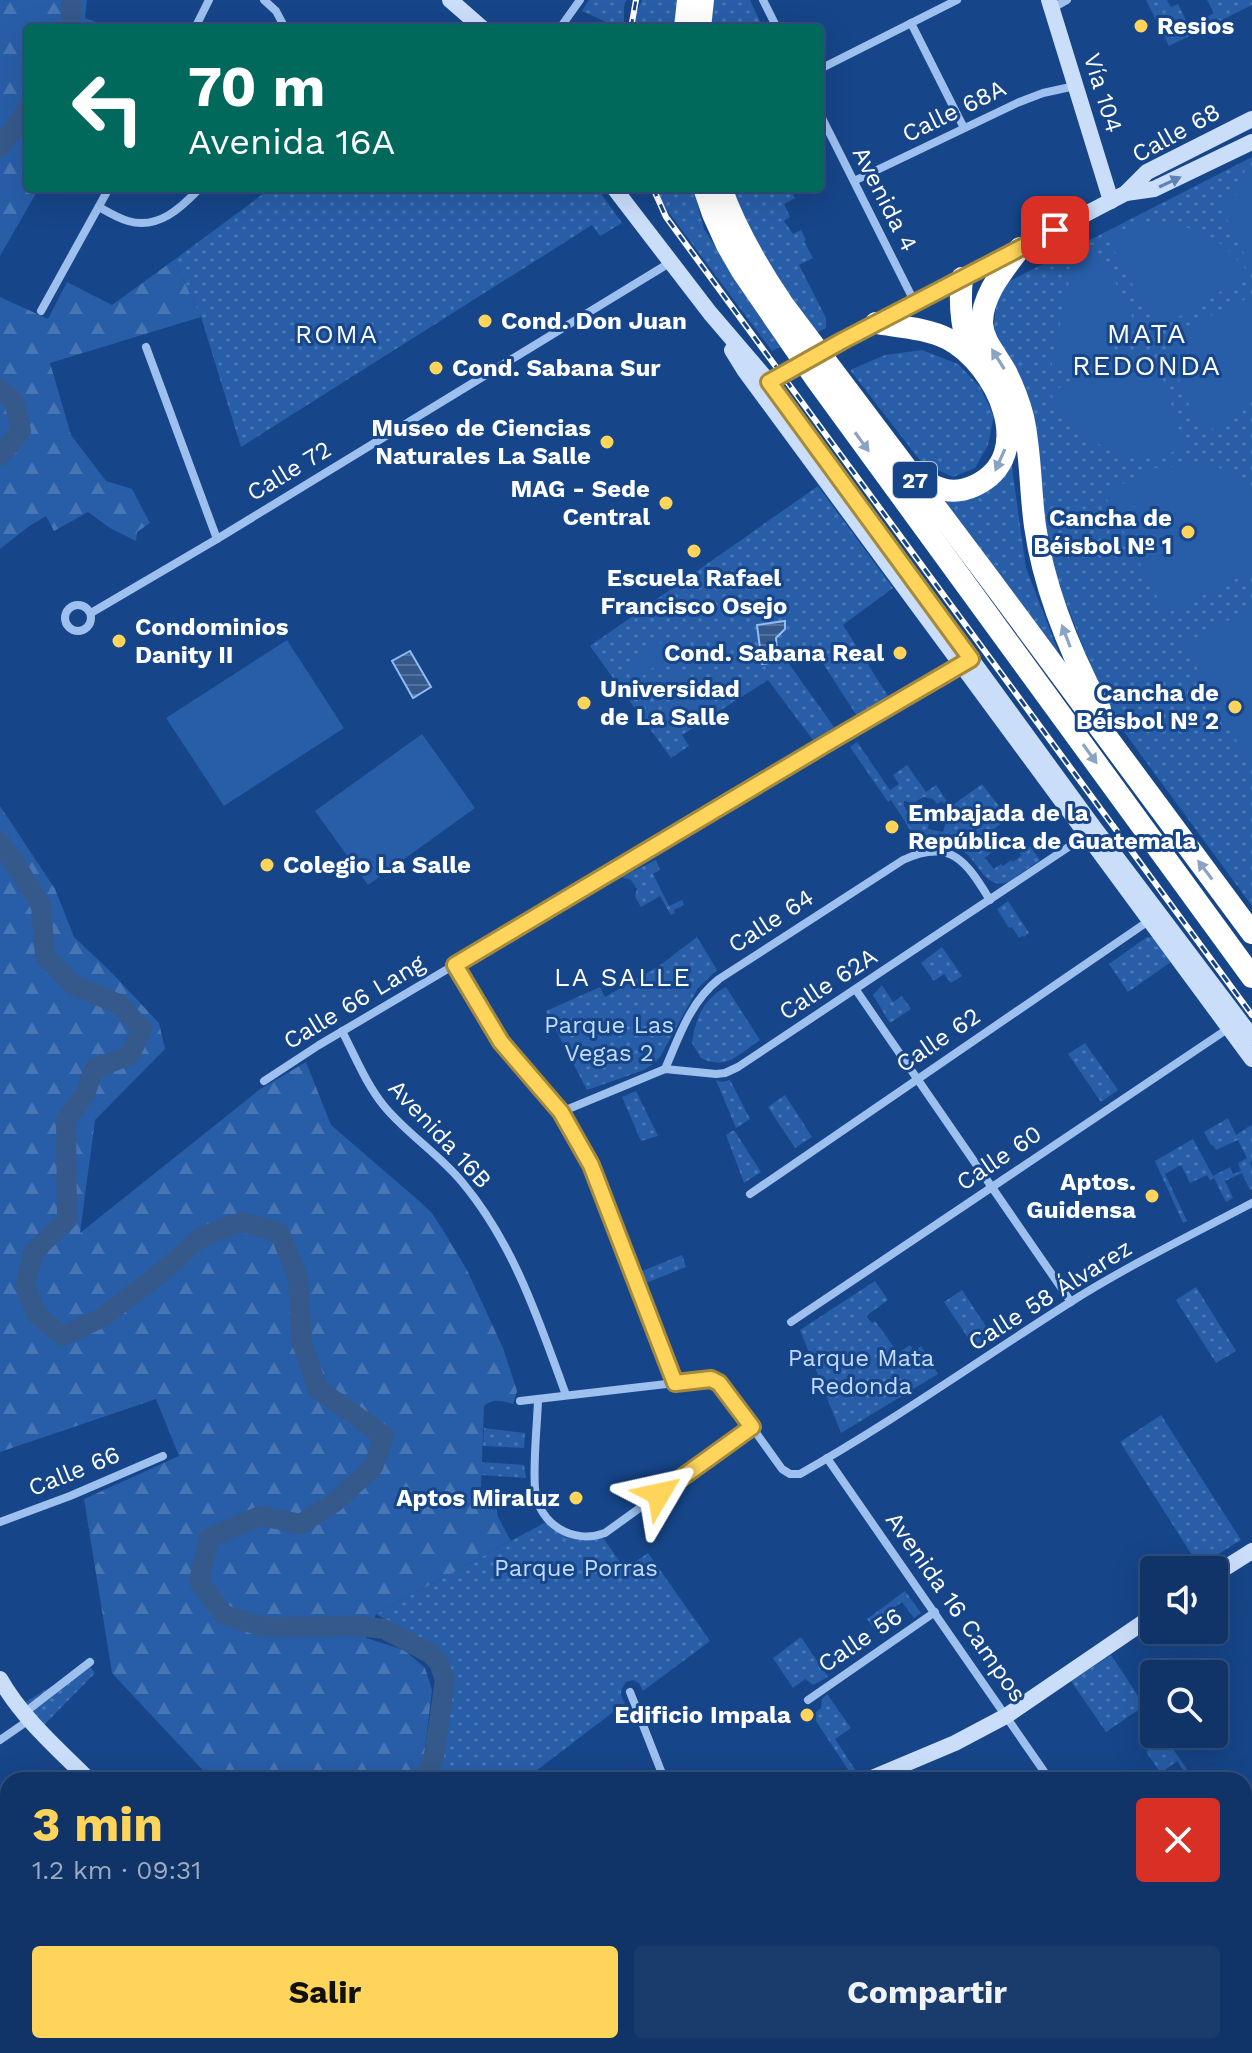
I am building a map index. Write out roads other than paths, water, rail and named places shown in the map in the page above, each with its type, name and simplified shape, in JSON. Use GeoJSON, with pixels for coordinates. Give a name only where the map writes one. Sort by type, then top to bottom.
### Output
{"type":"FeatureCollection","features":[{"type":"Feature","properties":{"kind":"highway"},"geometry":{"type":"LineString","coordinates":[[685,24],[688,0]]}},
{"type":"Feature","properties":{"kind":"highway"},"geometry":{"type":"LineString","coordinates":[[700,24],[703,0]]}},
{"type":"Feature","properties":{"kind":"highway","name":"27"},"geometry":{"type":"LineString","coordinates":[[706,192],[722,234],[742,271],[816,379],[1252,977]]}},
{"type":"Feature","properties":{"kind":"highway","name":"27"},"geometry":{"type":"LineString","coordinates":[[723,192],[753,260],[782,303],[1252,933]]}},
{"type":"Feature","properties":{"kind":"highway"},"geometry":{"type":"LineString","coordinates":[[1020,248],[989,294],[983,310],[982,326],[985,338],[1010,380],[1023,416],[1044,572],[1078,668],[1172,826]]}},
{"type":"Feature","properties":{"kind":"highway"},"geometry":{"type":"LineString","coordinates":[[962,278],[962,327],[973,358]]}},
{"type":"Feature","properties":{"kind":"highway"},"geometry":{"type":"LineString","coordinates":[[871,422],[919,476],[941,489],[955,491],[983,482],[994,473],[1003,458],[1007,439],[1006,414],[997,391],[986,373],[960,346],[929,331],[876,323]]}},
{"type":"Feature","properties":{"kind":"main road"},"geometry":{"type":"LineString","coordinates":[[450,0],[477,24]]}},
{"type":"Feature","properties":{"kind":"main road","name":"Vía 104"},"geometry":{"type":"LineString","coordinates":[[1050,4],[1075,86],[1119,197]]}},
{"type":"Feature","properties":{"kind":"main road","name":"Calle 68"},"geometry":{"type":"LineString","coordinates":[[1119,197],[1147,172],[1252,119]]}},
{"type":"Feature","properties":{"kind":"main road","name":"Calle 68"},"geometry":{"type":"LineString","coordinates":[[764,386],[842,341],[1119,197],[1154,189],[1252,142]]}},
{"type":"Feature","properties":{"kind":"main road"},"geometry":{"type":"LineString","coordinates":[[617,192],[710,313],[1091,832],[1252,1037]]}},
{"type":"Feature","properties":{"kind":"main road"},"geometry":{"type":"LineString","coordinates":[[710,313],[745,371],[764,386]]}},
{"type":"Feature","properties":{"kind":"main road"},"geometry":{"type":"LineString","coordinates":[[1091,832],[1150,920],[1252,1059]]}},
{"type":"Feature","properties":{"kind":"main road"},"geometry":{"type":"LineString","coordinates":[[1228,1566],[1252,1551]]}},
{"type":"Feature","properties":{"kind":"main road"},"geometry":{"type":"LineString","coordinates":[[886,1772],[955,1743],[1006,1716],[1140,1625]]}},
{"type":"Feature","properties":{"kind":"main road"},"geometry":{"type":"LineString","coordinates":[[0,1679],[26,1716],[81,1772]]}},
{"type":"Feature","properties":{"kind":"street"},"geometry":{"type":"LineString","coordinates":[[197,24],[209,0]]}},
{"type":"Feature","properties":{"kind":"street"},"geometry":{"type":"LineString","coordinates":[[264,0],[276,11],[283,24]]}},
{"type":"Feature","properties":{"kind":"street"},"geometry":{"type":"LineString","coordinates":[[563,24],[580,0]]}},
{"type":"Feature","properties":{"kind":"street"},"geometry":{"type":"LineString","coordinates":[[763,0],[775,24]]}},
{"type":"Feature","properties":{"kind":"street"},"geometry":{"type":"LineString","coordinates":[[824,67],[957,0]]}},
{"type":"Feature","properties":{"kind":"street"},"geometry":{"type":"LineString","coordinates":[[1050,4],[1067,0]]}},
{"type":"Feature","properties":{"kind":"street"},"geometry":{"type":"LineString","coordinates":[[911,23],[964,128]]}},
{"type":"Feature","properties":{"kind":"street","name":"Calle 68A"},"geometry":{"type":"LineString","coordinates":[[854,181],[1030,97],[1075,86]]}},
{"type":"Feature","properties":{"kind":"street","name":"Avenida 4"},"geometry":{"type":"LineString","coordinates":[[824,122],[915,303]]}},
{"type":"Feature","properties":{"kind":"street"},"geometry":{"type":"LineString","coordinates":[[41,311],[107,192]]}},
{"type":"Feature","properties":{"kind":"street"},"geometry":{"type":"LineString","coordinates":[[99,207],[126,221],[154,221],[178,210],[196,192]]}},
{"type":"Feature","properties":{"kind":"street","name":"Calle 72"},"geometry":{"type":"LineString","coordinates":[[91,613],[671,262]]}},
{"type":"Feature","properties":{"kind":"street"},"geometry":{"type":"LineString","coordinates":[[146,347],[217,539]]}},
{"type":"Feature","properties":{"kind":"street","name":"Calle 66 Lang"},"geometry":{"type":"LineString","coordinates":[[264,1081],[342,1031],[966,663]]}},
{"type":"Feature","properties":{"kind":"street","name":"Calle 62A"},"geometry":{"type":"LineString","coordinates":[[561,1112],[665,1069],[704,1074],[725,1073],[738,1067],[1091,832]]}},
{"type":"Feature","properties":{"kind":"street","name":"Calle 64"},"geometry":{"type":"LineString","coordinates":[[665,1069],[699,998],[719,979],[903,860],[924,852],[940,852],[962,860],[990,900]]}},
{"type":"Feature","properties":{"kind":"street","name":"Calle 62"},"geometry":{"type":"LineString","coordinates":[[750,1194],[1150,920]]}},
{"type":"Feature","properties":{"kind":"street"},"geometry":{"type":"LineString","coordinates":[[455,965],[501,1042],[561,1112],[591,1165],[675,1383]]}},
{"type":"Feature","properties":{"kind":"street"},"geometry":{"type":"LineString","coordinates":[[856,990],[1071,1302]]}},
{"type":"Feature","properties":{"kind":"street","name":"Calle 60"},"geometry":{"type":"LineString","coordinates":[[791,1322],[1229,1028]]}},
{"type":"Feature","properties":{"kind":"street","name":"Avenida 16B"},"geometry":{"type":"LineString","coordinates":[[342,1031],[371,1089],[383,1105],[462,1181],[483,1209],[521,1278],[566,1395]]}},
{"type":"Feature","properties":{"kind":"street","name":"Calle 58 Álvarez"},"geometry":{"type":"LineString","coordinates":[[752,1427],[776,1462],[790,1474],[800,1474],[1071,1302],[1252,1203]]}},
{"type":"Feature","properties":{"kind":"street"},"geometry":{"type":"LineString","coordinates":[[520,1401],[711,1379],[719,1383],[752,1427],[605,1533],[586,1538],[558,1528],[542,1511],[535,1491],[538,1400]]}},
{"type":"Feature","properties":{"kind":"street","name":"Calle 66"},"geometry":{"type":"LineString","coordinates":[[0,1522],[163,1456]]}},
{"type":"Feature","properties":{"kind":"street","name":"Avenida 16 Campos"},"geometry":{"type":"LineString","coordinates":[[827,1458],[1044,1772]]}},
{"type":"Feature","properties":{"kind":"street","name":"Calle 56"},"geometry":{"type":"LineString","coordinates":[[808,1700],[935,1612]]}},
{"type":"Feature","properties":{"kind":"street"},"geometry":{"type":"LineString","coordinates":[[0,1740],[90,1662]]}},
{"type":"Feature","properties":{"kind":"street"},"geometry":{"type":"LineString","coordinates":[[630,1692],[662,1772]]}},
{"type":"Feature","properties":{"kind":"waterway"},"geometry":{"type":"LineString","coordinates":[[71,0],[71,24]]}},
{"type":"Feature","properties":{"kind":"waterway"},"geometry":{"type":"LineString","coordinates":[[0,147],[24,114]]}},
{"type":"Feature","properties":{"kind":"waterway"},"geometry":{"type":"LineString","coordinates":[[0,389],[14,401],[21,431],[0,456]]}},
{"type":"Feature","properties":{"kind":"waterway"},"geometry":{"type":"LineString","coordinates":[[0,842],[41,906],[45,956],[73,985],[119,1004],[142,1029],[130,1055],[94,1069],[85,1094],[66,1120],[67,1220],[34,1251],[25,1286],[37,1315],[63,1336],[101,1318],[156,1277],[201,1237],[242,1222],[280,1233],[298,1278],[302,1343],[318,1389],[384,1436],[373,1467],[335,1502],[301,1524],[260,1516],[209,1538],[199,1581],[224,1615],[265,1627],[359,1626],[384,1629],[431,1654],[439,1663],[445,1680],[434,1756],[428,1772]]}},
{"type":"Feature","properties":{"kind":"railway"},"geometry":{"type":"LineString","coordinates":[[632,24],[636,0]]}},
{"type":"Feature","properties":{"kind":"railway"},"geometry":{"type":"LineString","coordinates":[[655,192],[666,217],[1252,1015]]}},
{"type":"Feature","properties":{"kind":"place","name":"Resios"},"geometry":{"type":"Point","coordinates":[1141,26]}},
{"type":"Feature","properties":{"kind":"place","name":"Cond. Don Juan"},"geometry":{"type":"Point","coordinates":[485,321]}},
{"type":"Feature","properties":{"kind":"place","name":"Cond. Sabana Sur"},"geometry":{"type":"Point","coordinates":[436,368]}},
{"type":"Feature","properties":{"kind":"place","name":"Museo de Ciencias Naturales La Salle"},"geometry":{"type":"Point","coordinates":[607,442]}},
{"type":"Feature","properties":{"kind":"place","name":"MAG - Sede Central"},"geometry":{"type":"Point","coordinates":[666,503]}},
{"type":"Feature","properties":{"kind":"place","name":"Cancha de Béisbol Nº 1"},"geometry":{"type":"Point","coordinates":[1188,532]}},
{"type":"Feature","properties":{"kind":"place","name":"Escuela Rafael Francisco Osejo"},"geometry":{"type":"Point","coordinates":[694,551]}},
{"type":"Feature","properties":{"kind":"place","name":"Condominios Danity II"},"geometry":{"type":"Point","coordinates":[119,641]}},
{"type":"Feature","properties":{"kind":"place","name":"Cond. Sabana Real"},"geometry":{"type":"Point","coordinates":[900,653]}},
{"type":"Feature","properties":{"kind":"place","name":"Universidad de La Salle"},"geometry":{"type":"Point","coordinates":[584,703]}},
{"type":"Feature","properties":{"kind":"place","name":"Cancha de Béisbol Nº 2"},"geometry":{"type":"Point","coordinates":[1235,707]}},
{"type":"Feature","properties":{"kind":"place","name":"Embajada de la República de Guatemala"},"geometry":{"type":"Point","coordinates":[892,827]}},
{"type":"Feature","properties":{"kind":"place","name":"Colegio La Salle"},"geometry":{"type":"Point","coordinates":[267,865]}},
{"type":"Feature","properties":{"kind":"place","name":"Aptos. Guidensa"},"geometry":{"type":"Point","coordinates":[1152,1196]}},
{"type":"Feature","properties":{"kind":"place","name":"Aptos Miraluz"},"geometry":{"type":"Point","coordinates":[576,1498]}},
{"type":"Feature","properties":{"kind":"place","name":"Edificio Impala"},"geometry":{"type":"Point","coordinates":[807,1715]}},
{"type":"Feature","properties":{"kind":"district","name":"ROMA"},"geometry":{"type":"Point","coordinates":[337,334]}},
{"type":"Feature","properties":{"kind":"district","name":"MATA REDONDA"},"geometry":{"type":"Point","coordinates":[1147,349]}},
{"type":"Feature","properties":{"kind":"district","name":"LA SALLE"},"geometry":{"type":"Point","coordinates":[623,977]}},
{"type":"Feature","properties":{"kind":"park label","name":"Parque Las Vegas 2"},"geometry":{"type":"Point","coordinates":[609,1039]}},
{"type":"Feature","properties":{"kind":"park label","name":"Parque Mata Redonda"},"geometry":{"type":"Point","coordinates":[861,1372]}},
{"type":"Feature","properties":{"kind":"park label","name":"Parque Porras"},"geometry":{"type":"Point","coordinates":[576,1568]}}]}
